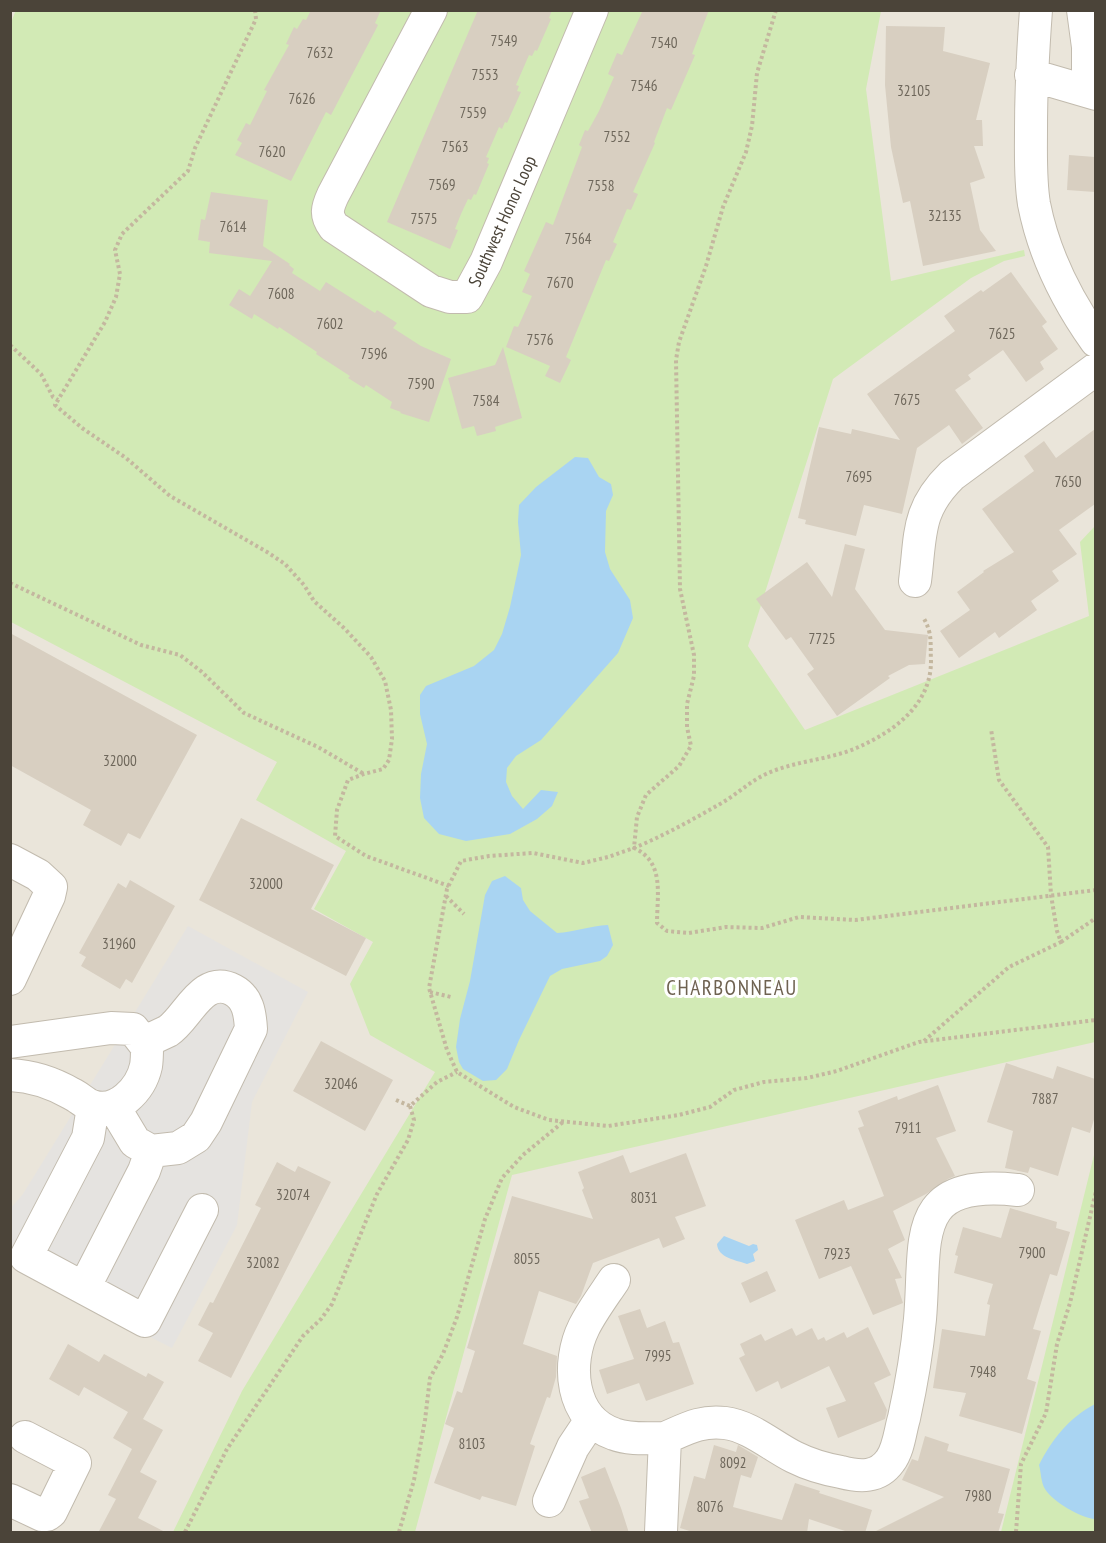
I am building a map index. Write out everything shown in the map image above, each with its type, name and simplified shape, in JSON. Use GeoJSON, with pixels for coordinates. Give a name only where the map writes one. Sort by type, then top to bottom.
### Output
{"type":"FeatureCollection","features":[{"type":"Feature","properties":{"kind":"street","name":"Southwest Honor Loop"},"geometry":{"type":"LineString","coordinates":[[431,10],[327,207],[328,218],[334,226],[431,291],[450,297],[467,297],[486,262],[592,10]]}},
{"type":"Feature","properties":{"kind":"street"},"geometry":{"type":"LineString","coordinates":[[1036,10],[1031,75],[1031,163],[1034,201],[1038,220],[1058,278],[1078,316],[1095,341]]}},
{"type":"Feature","properties":{"kind":"street"},"geometry":{"type":"LineString","coordinates":[[1031,75],[1092,92],[1083,10]]}},
{"type":"Feature","properties":{"kind":"street"},"geometry":{"type":"LineString","coordinates":[[915,581],[923,518],[939,487],[1095,369]]}},
{"type":"Feature","properties":{"kind":"street"},"geometry":{"type":"LineString","coordinates":[[10,860],[45,880],[51,887],[50,896],[10,979]]}},
{"type":"Feature","properties":{"kind":"street"},"geometry":{"type":"LineString","coordinates":[[10,1075],[26,1076],[50,1083],[104,1107],[135,1142],[150,1151],[178,1148],[196,1137],[206,1122],[247,1040],[251,1029],[250,1012],[242,996],[230,988],[216,986],[198,998],[170,1030],[143,1042]]}},
{"type":"Feature","properties":{"kind":"street"},"geometry":{"type":"LineString","coordinates":[[10,1042],[111,1028],[133,1029],[147,1047],[146,1067],[128,1097],[104,1107],[26,1257],[145,1321],[202,1210]]}},
{"type":"Feature","properties":{"kind":"street"},"geometry":{"type":"LineString","coordinates":[[84,1288],[144,1171],[150,1151]]}},
{"type":"Feature","properties":{"kind":"street"},"geometry":{"type":"LineString","coordinates":[[614,1280],[584,1326],[574,1362],[574,1381],[579,1401],[591,1420],[614,1434],[639,1438],[665,1438],[702,1422],[727,1423],[750,1431],[814,1466],[859,1476],[877,1473],[890,1461],[897,1445],[910,1392],[920,1320],[923,1246],[927,1228],[935,1211],[950,1198],[970,1190],[994,1188],[1018,1190]]}},
{"type":"Feature","properties":{"kind":"street"},"geometry":{"type":"LineString","coordinates":[[549,1501],[573,1448],[591,1420]]}},
{"type":"Feature","properties":{"kind":"street"},"geometry":{"type":"LineString","coordinates":[[10,1500],[42,1515],[47,1515],[51,1512],[75,1463],[26,1437]]}},
{"type":"Feature","properties":{"kind":"street"},"geometry":{"type":"LineString","coordinates":[[661,1533],[665,1438]]}},
{"type":"Feature","properties":{"kind":"path"},"geometry":{"type":"LineString","coordinates":[[255,10],[256,19],[195,148],[188,171],[122,234],[115,250],[120,274],[117,297],[105,322],[55,405],[82,428],[126,458],[170,496],[285,564],[304,585],[314,601],[371,657],[385,681],[392,710],[393,739],[389,760],[382,769],[348,780],[337,810],[335,836],[366,856],[449,885]]}},
{"type":"Feature","properties":{"kind":"path"},"geometry":{"type":"LineString","coordinates":[[634,848],[637,818],[646,795],[679,766],[691,746],[687,728],[687,704],[694,676],[694,655],[680,590],[678,546],[676,360],[679,342],[706,266],[723,207],[746,152],[752,126],[757,73],[776,10]]}},
{"type":"Feature","properties":{"kind":"path"},"geometry":{"type":"LineString","coordinates":[[10,345],[41,374],[52,397],[58,400]]}},
{"type":"Feature","properties":{"kind":"path"},"geometry":{"type":"LineString","coordinates":[[10,583],[141,645],[180,655],[202,672],[244,713],[318,747],[364,774]]}},
{"type":"Feature","properties":{"kind":"path"},"geometry":{"type":"LineString","coordinates":[[923,617],[930,629],[931,670],[924,693],[915,708],[902,722],[862,746],[770,772],[752,781],[721,803],[658,838],[608,857],[583,863],[533,853],[489,856],[461,861],[446,896],[433,960],[430,992],[447,1050],[457,1072],[514,1107],[549,1120],[608,1126],[679,1115],[710,1107],[734,1090],[764,1082],[807,1078],[837,1071],[922,1042],[1095,1020]]}},
{"type":"Feature","properties":{"kind":"path"},"geometry":{"type":"LineString","coordinates":[[991,729],[999,780],[1048,847],[1052,895],[1057,931],[1061,942]]}},
{"type":"Feature","properties":{"kind":"path"},"geometry":{"type":"LineString","coordinates":[[634,848],[644,852],[655,870],[659,890],[657,923],[667,931],[689,933],[726,927],[762,928],[799,917],[855,920],[1095,890]]}},
{"type":"Feature","properties":{"kind":"path"},"geometry":{"type":"LineString","coordinates":[[446,896],[464,914]]}},
{"type":"Feature","properties":{"kind":"path"},"geometry":{"type":"LineString","coordinates":[[922,1042],[1009,967],[1061,942],[1095,918]]}},
{"type":"Feature","properties":{"kind":"path"},"geometry":{"type":"LineString","coordinates":[[430,992],[451,997]]}},
{"type":"Feature","properties":{"kind":"path"},"geometry":{"type":"LineString","coordinates":[[410,1106],[437,1082],[457,1072]]}},
{"type":"Feature","properties":{"kind":"path"},"geometry":{"type":"LineString","coordinates":[[396,1100],[410,1106]]}},
{"type":"Feature","properties":{"kind":"path"},"geometry":{"type":"LineString","coordinates":[[185,1533],[227,1449],[303,1336],[321,1319],[332,1304],[377,1194],[408,1140],[414,1120],[410,1106]]}},
{"type":"Feature","properties":{"kind":"path"},"geometry":{"type":"LineString","coordinates":[[399,1533],[414,1480],[430,1377],[443,1354],[457,1317],[485,1220],[502,1178],[523,1155],[564,1121]]}},
{"type":"Feature","properties":{"kind":"path"},"geometry":{"type":"LineString","coordinates":[[1016,1533],[1021,1464],[1046,1413],[1057,1344],[1070,1303],[1095,1191]]}},
{"type":"Feature","properties":{"kind":"shaded area"},"geometry":{"type":"Polygon","coordinates":[[[11,11],[1095,11],[1095,1532],[11,1532],[11,11]]]}},
{"type":"Feature","properties":{"kind":"shaded area"},"geometry":{"type":"Polygon","coordinates":[[[188,926],[308,992],[252,1102],[237,1225],[172,1348],[50,1287],[11,1261],[10,1209],[23,1194],[188,926]]]}},
{"type":"Feature","properties":{"kind":"green space"},"geometry":{"type":"Polygon","coordinates":[[[16,10],[881,11],[866,89],[891,281],[1024,250],[1025,256],[1004,261],[971,278],[833,379],[748,646],[805,730],[1089,616],[1080,542],[1095,526],[1095,1042],[512,1175],[415,1532],[173,1532],[242,1391],[435,1072],[370,1035],[350,984],[373,942],[314,909],[346,851],[256,800],[277,762],[11,622],[10,25],[16,10]]]}},
{"type":"Feature","properties":{"kind":"green space"},"geometry":{"type":"Polygon","coordinates":[[[1095,1151],[1095,1532],[1001,1532],[1095,1151]]]}},
{"type":"Feature","properties":{"kind":"water"},"geometry":{"type":"Polygon","coordinates":[[[575,457],[588,458],[599,477],[611,484],[613,495],[606,511],[605,552],[610,569],[630,600],[633,618],[618,653],[541,740],[516,756],[507,768],[506,782],[512,796],[523,809],[541,790],[558,792],[552,806],[537,819],[510,834],[466,841],[439,834],[424,818],[420,798],[421,774],[427,744],[420,714],[420,695],[426,686],[474,666],[494,650],[502,634],[510,607],[521,555],[519,505],[536,487],[575,457]]]}},
{"type":"Feature","properties":{"kind":"water"},"geometry":{"type":"Polygon","coordinates":[[[505,876],[521,888],[523,900],[530,911],[557,933],[608,925],[613,945],[607,956],[600,961],[562,969],[550,976],[507,1069],[496,1080],[483,1081],[463,1069],[456,1047],[485,895],[492,881],[505,876]]]}},
{"type":"Feature","properties":{"kind":"water"},"geometry":{"type":"Polygon","coordinates":[[[724,1236],[749,1246],[757,1245],[758,1250],[753,1254],[755,1261],[747,1264],[724,1255],[718,1249],[717,1244],[724,1236]]]}},
{"type":"Feature","properties":{"kind":"water"},"geometry":{"type":"Polygon","coordinates":[[[1095,1404],[1095,1519],[1082,1516],[1054,1499],[1045,1489],[1039,1465],[1062,1430],[1095,1404]]]}},
{"type":"Feature","properties":{"kind":"building"},"geometry":{"type":"Polygon","coordinates":[[[311,10],[381,10],[375,23],[378,25],[331,115],[326,112],[291,181],[235,155],[242,143],[237,140],[246,123],[250,125],[267,91],[264,90],[289,45],[286,44],[294,27],[297,29],[303,19],[306,20],[311,10]]]}},
{"type":"Feature","properties":{"kind":"building"},"geometry":{"type":"Polygon","coordinates":[[[478,10],[552,10],[549,18],[551,19],[537,51],[535,50],[532,56],[529,55],[516,85],[519,86],[517,91],[521,92],[507,123],[505,122],[502,129],[499,127],[486,157],[489,158],[487,163],[489,164],[476,195],[474,194],[471,200],[468,199],[461,214],[455,229],[458,230],[450,249],[387,222],[478,10]]]}},
{"type":"Feature","properties":{"kind":"building"},"geometry":{"type":"Polygon","coordinates":[[[643,10],[709,10],[692,54],[695,55],[671,110],[667,108],[655,143],[633,192],[638,194],[631,210],[627,209],[613,242],[617,244],[609,261],[606,260],[566,357],[571,360],[560,383],[545,376],[550,366],[506,347],[514,326],[518,327],[532,296],[522,292],[530,274],[524,271],[546,222],[553,225],[582,147],[579,145],[585,130],[588,131],[599,111],[614,77],[608,74],[617,53],[622,55],[643,10]]]}},
{"type":"Feature","properties":{"kind":"building"},"geometry":{"type":"Polygon","coordinates":[[[886,26],[945,27],[943,51],[990,63],[976,120],[982,120],[983,146],[974,146],[985,178],[970,183],[980,230],[996,251],[923,266],[910,201],[903,203],[891,147],[885,85],[886,26]]]}},
{"type":"Feature","properties":{"kind":"building"},"geometry":{"type":"Polygon","coordinates":[[[1069,155],[1095,157],[1095,192],[1067,190],[1069,155]]]}},
{"type":"Feature","properties":{"kind":"building"},"geometry":{"type":"Polygon","coordinates":[[[211,192],[268,200],[263,246],[290,264],[294,269],[292,273],[320,291],[326,282],[375,313],[377,310],[397,323],[393,328],[421,346],[451,359],[429,422],[390,408],[392,402],[366,385],[364,388],[348,378],[350,376],[279,327],[278,329],[254,314],[252,319],[229,305],[239,289],[250,296],[272,261],[209,253],[210,242],[198,240],[201,219],[205,220],[211,192]]]}},
{"type":"Feature","properties":{"kind":"building"},"geometry":{"type":"Polygon","coordinates":[[[1011,272],[1047,322],[1042,326],[1058,349],[1040,362],[1044,369],[1026,382],[1003,350],[968,375],[971,379],[955,390],[983,428],[962,444],[949,425],[917,448],[902,514],[864,505],[856,536],[805,524],[806,520],[798,518],[819,427],[851,434],[852,429],[900,440],[867,394],[955,331],[944,316],[1011,272]]]}},
{"type":"Feature","properties":{"kind":"building"},"geometry":{"type":"Polygon","coordinates":[[[503,347],[522,418],[495,427],[496,431],[477,436],[474,426],[462,429],[448,378],[495,365],[503,347]]]}},
{"type":"Feature","properties":{"kind":"building"},"geometry":{"type":"Polygon","coordinates":[[[1095,429],[1095,504],[1059,530],[1077,554],[1052,571],[1059,581],[1031,601],[1037,610],[999,638],[995,632],[959,658],[940,631],[970,610],[957,592],[983,571],[1014,552],[982,509],[1034,471],[1024,456],[1044,441],[1056,458],[1095,429]]]}},
{"type":"Feature","properties":{"kind":"building"},"geometry":{"type":"Polygon","coordinates":[[[845,544],[865,549],[855,589],[885,630],[928,635],[925,664],[909,665],[888,676],[890,678],[837,716],[807,674],[814,669],[791,637],[786,640],[756,599],[807,562],[832,597],[845,544]]]}},
{"type":"Feature","properties":{"kind":"building"},"geometry":{"type":"Polygon","coordinates":[[[10,633],[197,735],[140,839],[128,833],[121,846],[83,825],[91,810],[10,765],[10,633]]]}},
{"type":"Feature","properties":{"kind":"building"},"geometry":{"type":"Polygon","coordinates":[[[241,818],[334,865],[311,909],[366,938],[346,976],[199,900],[241,818]]]}},
{"type":"Feature","properties":{"kind":"building"},"geometry":{"type":"Polygon","coordinates":[[[130,880],[175,906],[132,983],[126,979],[120,989],[81,966],[86,957],[79,953],[118,883],[126,888],[130,880]]]}},
{"type":"Feature","properties":{"kind":"building"},"geometry":{"type":"Polygon","coordinates":[[[321,1041],[393,1080],[365,1131],[293,1091],[321,1041]]]}},
{"type":"Feature","properties":{"kind":"building"},"geometry":{"type":"Polygon","coordinates":[[[1006,1063],[1053,1079],[1057,1066],[1095,1079],[1095,1116],[1090,1133],[1072,1127],[1058,1176],[1030,1167],[1028,1173],[1005,1168],[1013,1131],[987,1122],[1006,1063]]]}},
{"type":"Feature","properties":{"kind":"building"},"geometry":{"type":"Polygon","coordinates":[[[938,1085],[956,1131],[936,1138],[955,1176],[893,1211],[905,1240],[888,1249],[902,1278],[895,1279],[903,1303],[873,1315],[851,1266],[819,1279],[795,1220],[844,1200],[848,1210],[884,1196],[858,1128],[864,1126],[858,1111],[897,1096],[898,1100],[938,1085]]]}},
{"type":"Feature","properties":{"kind":"building"},"geometry":{"type":"Polygon","coordinates":[[[686,1153],[706,1206],[675,1217],[685,1239],[663,1248],[659,1238],[593,1263],[576,1304],[539,1291],[523,1344],[557,1356],[556,1377],[550,1398],[547,1397],[530,1444],[535,1446],[516,1506],[482,1496],[480,1500],[434,1483],[454,1428],[445,1424],[457,1391],[462,1393],[475,1351],[467,1348],[512,1196],[593,1219],[578,1172],[623,1155],[630,1173],[686,1153]]]}},
{"type":"Feature","properties":{"kind":"building"},"geometry":{"type":"Polygon","coordinates":[[[277,1162],[295,1172],[298,1166],[331,1182],[231,1378],[198,1361],[213,1333],[198,1325],[210,1302],[213,1303],[261,1208],[255,1205],[277,1162]]]}},
{"type":"Feature","properties":{"kind":"building"},"geometry":{"type":"Polygon","coordinates":[[[1010,1208],[1057,1222],[1056,1228],[1070,1232],[1057,1276],[1050,1274],[1033,1329],[1041,1331],[1027,1379],[1036,1382],[1022,1434],[959,1416],[966,1393],[933,1388],[942,1329],[985,1336],[990,1305],[987,1304],[993,1284],[954,1273],[958,1256],[955,1255],[963,1227],[1001,1238],[1010,1208]]]}},
{"type":"Feature","properties":{"kind":"building"},"geometry":{"type":"Polygon","coordinates":[[[767,1271],[776,1291],[750,1303],[741,1283],[767,1271]]]}},
{"type":"Feature","properties":{"kind":"building"},"geometry":{"type":"Polygon","coordinates":[[[640,1309],[647,1328],[665,1321],[673,1343],[679,1342],[694,1384],[646,1401],[639,1383],[607,1394],[599,1370],[634,1359],[618,1316],[640,1309]]]}},
{"type":"Feature","properties":{"kind":"building"},"geometry":{"type":"Polygon","coordinates":[[[868,1327],[891,1375],[874,1383],[887,1410],[885,1419],[838,1438],[826,1408],[846,1401],[829,1366],[781,1389],[778,1381],[756,1392],[739,1358],[745,1355],[740,1344],[761,1334],[765,1341],[792,1328],[796,1336],[812,1328],[818,1340],[824,1337],[826,1341],[844,1332],[847,1338],[868,1327]]]}},
{"type":"Feature","properties":{"kind":"building"},"geometry":{"type":"Polygon","coordinates":[[[68,1344],[99,1362],[104,1354],[146,1377],[148,1373],[164,1382],[143,1419],[163,1430],[140,1472],[157,1481],[138,1518],[167,1533],[98,1533],[116,1499],[108,1495],[132,1449],[113,1438],[128,1412],[84,1387],[79,1396],[49,1379],[68,1344]]]}},
{"type":"Feature","properties":{"kind":"building"},"geometry":{"type":"Polygon","coordinates":[[[925,1436],[949,1444],[947,1451],[1010,1469],[998,1513],[1004,1514],[998,1533],[872,1533],[944,1497],[902,1480],[912,1459],[918,1461],[925,1436]]]}},
{"type":"Feature","properties":{"kind":"building"},"geometry":{"type":"Polygon","coordinates":[[[714,1445],[736,1452],[738,1445],[758,1457],[751,1478],[741,1475],[733,1507],[782,1520],[795,1483],[872,1510],[865,1533],[851,1533],[809,1519],[807,1533],[696,1533],[680,1528],[694,1476],[705,1479],[714,1445]]]}},
{"type":"Feature","properties":{"kind":"building"},"geometry":{"type":"Polygon","coordinates":[[[605,1467],[629,1533],[592,1533],[579,1501],[589,1498],[581,1477],[605,1467]]]}},
{"type":"Feature","properties":{"kind":"district","name":"CHARBONNEAU"},"geometry":{"type":"Point","coordinates":[732,987]}}]}
